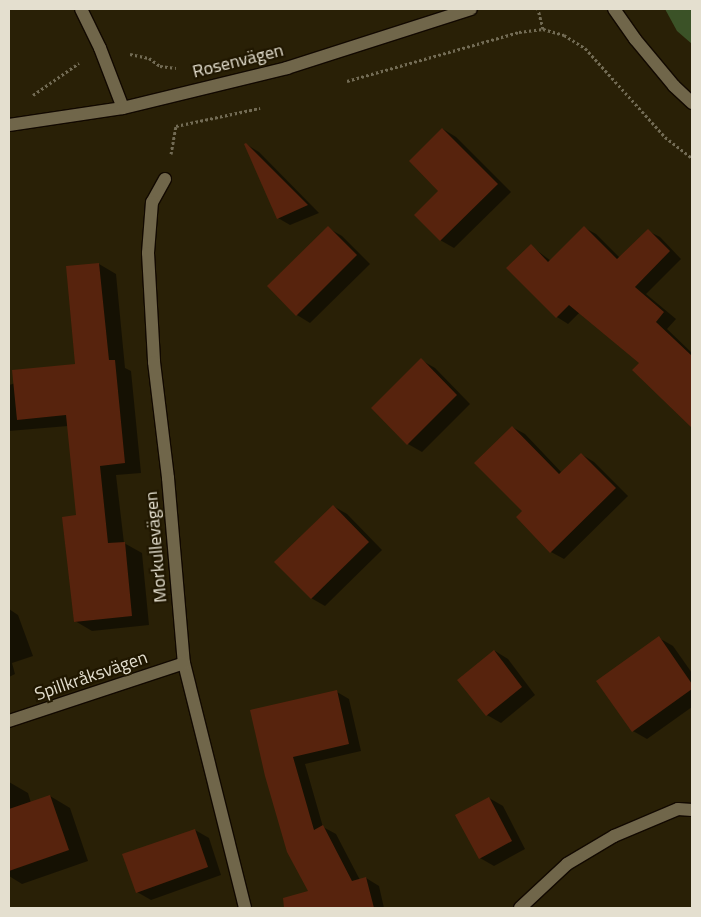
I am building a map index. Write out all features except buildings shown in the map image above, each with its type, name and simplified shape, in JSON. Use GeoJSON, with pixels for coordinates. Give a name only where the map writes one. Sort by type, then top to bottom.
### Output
{"type":"FeatureCollection","features":[{"type":"Feature","properties":{"kind":"street"},"geometry":{"type":"LineString","coordinates":[[80,9],[100,48],[123,108]]}},
{"type":"Feature","properties":{"kind":"street","name":"Rosenvägen"},"geometry":{"type":"LineString","coordinates":[[9,125],[123,108],[286,68],[471,9]]}},
{"type":"Feature","properties":{"kind":"street"},"geometry":{"type":"LineString","coordinates":[[614,9],[646,53],[674,86],[692,103]]}},
{"type":"Feature","properties":{"kind":"street","name":"Morkullevägen"},"geometry":{"type":"LineString","coordinates":[[165,179],[152,202],[148,253],[154,362],[168,478],[184,663],[245,908]]}},
{"type":"Feature","properties":{"kind":"street","name":"Spillkråksvägen"},"geometry":{"type":"LineString","coordinates":[[9,721],[184,663]]}},
{"type":"Feature","properties":{"kind":"street"},"geometry":{"type":"LineString","coordinates":[[520,908],[566,864],[614,836],[678,809],[692,810]]}},
{"type":"Feature","properties":{"kind":"path"},"geometry":{"type":"LineString","coordinates":[[538,9],[543,29]]}},
{"type":"Feature","properties":{"kind":"path"},"geometry":{"type":"LineString","coordinates":[[347,81],[519,32],[543,29],[564,35],[585,48],[665,137],[692,158]]}},
{"type":"Feature","properties":{"kind":"path"},"geometry":{"type":"LineString","coordinates":[[165,179],[176,126],[166,97]]}},
{"type":"Feature","properties":{"kind":"path"},"geometry":{"type":"LineString","coordinates":[[176,126],[260,108]]}},
{"type":"Feature","properties":{"kind":"green space"},"geometry":{"type":"Polygon","coordinates":[[[665,9],[692,9],[692,44],[677,31],[665,9]]]}}]}
